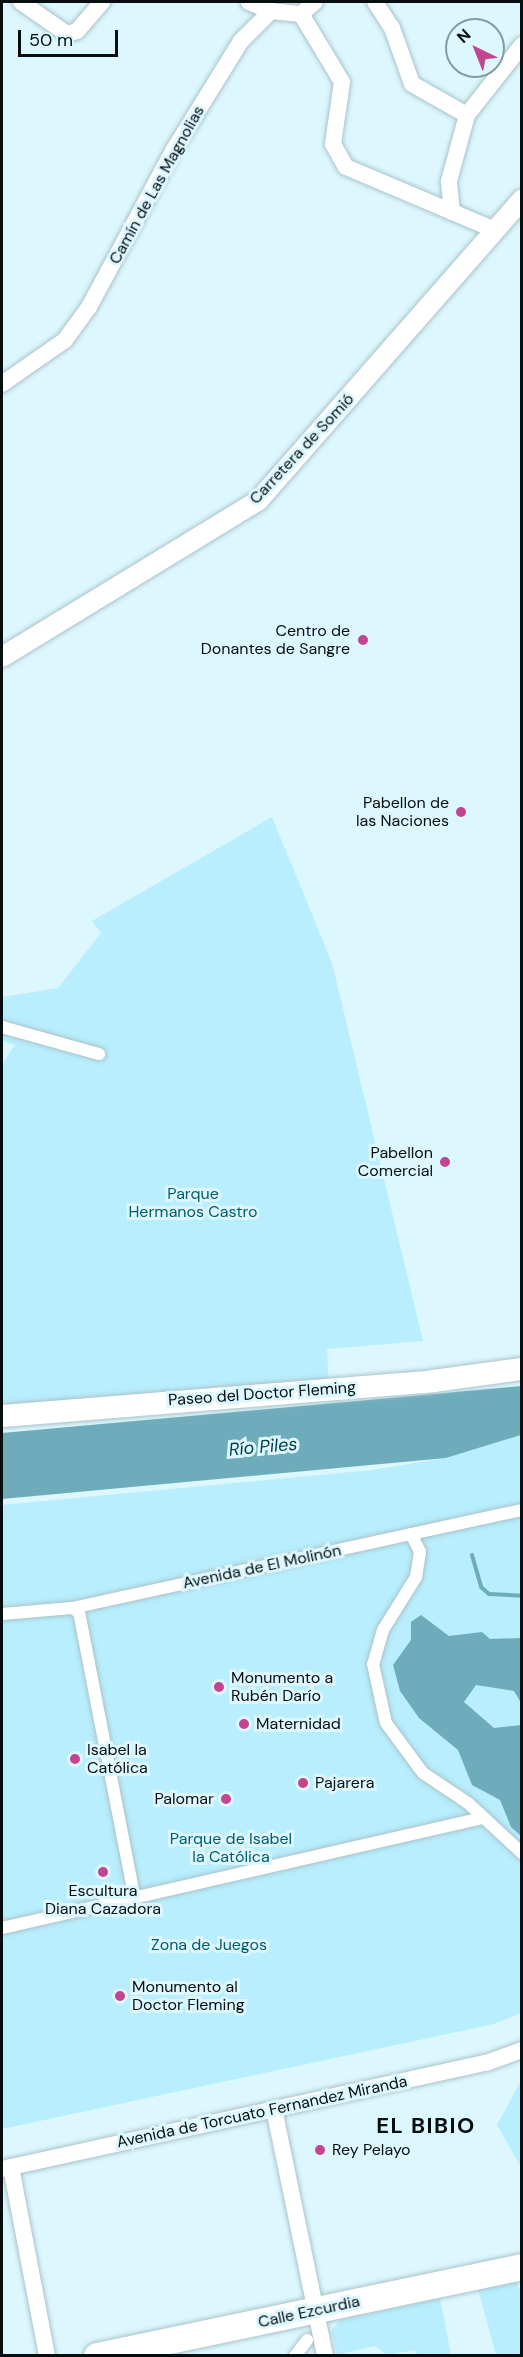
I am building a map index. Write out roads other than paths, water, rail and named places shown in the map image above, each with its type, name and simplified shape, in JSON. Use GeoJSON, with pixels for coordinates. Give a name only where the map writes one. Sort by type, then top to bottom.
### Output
{"type":"FeatureCollection","features":[{"type":"Feature","properties":{"kind":"main road","name":"Paseo del Doctor Fleming"},"geometry":{"type":"LineString","coordinates":[[2,1416],[433,1381],[522,1368]]}},
{"type":"Feature","properties":{"kind":"main road","name":"Calle Ezcurdia"},"geometry":{"type":"LineString","coordinates":[[97,2355],[522,2267]]}},
{"type":"Feature","properties":{"kind":"street"},"geometry":{"type":"LineString","coordinates":[[21,2],[67,34],[77,31],[102,2]]}},
{"type":"Feature","properties":{"kind":"street"},"geometry":{"type":"LineString","coordinates":[[249,2],[271,11],[301,14],[315,2]]}},
{"type":"Feature","properties":{"kind":"street"},"geometry":{"type":"LineString","coordinates":[[375,2],[392,28],[412,84],[466,115]]}},
{"type":"Feature","properties":{"kind":"street","name":"Camín de Las Magnolias"},"geometry":{"type":"LineString","coordinates":[[2,384],[65,340],[89,307],[230,58],[271,11]]}},
{"type":"Feature","properties":{"kind":"street"},"geometry":{"type":"LineString","coordinates":[[301,14],[342,82],[336,156],[346,167],[495,230]]}},
{"type":"Feature","properties":{"kind":"street"},"geometry":{"type":"LineString","coordinates":[[452,212],[449,181],[466,115],[522,45]]}},
{"type":"Feature","properties":{"kind":"street","name":"Carretera de Somió"},"geometry":{"type":"LineString","coordinates":[[2,657],[258,501],[522,199]]}},
{"type":"Feature","properties":{"kind":"street"},"geometry":{"type":"LineString","coordinates":[[2,1027],[99,1054]]}},
{"type":"Feature","properties":{"kind":"street","name":"Avenida de El Molinón"},"geometry":{"type":"LineString","coordinates":[[2,1614],[72,1608],[522,1510]]}},
{"type":"Feature","properties":{"kind":"street"},"geometry":{"type":"LineString","coordinates":[[411,1534],[420,1552],[417,1576],[383,1630],[373,1664],[386,1723],[423,1773],[468,1803],[522,1853]]}},
{"type":"Feature","properties":{"kind":"street"},"geometry":{"type":"LineString","coordinates":[[72,1608],[79,1612],[135,1899]]}},
{"type":"Feature","properties":{"kind":"street"},"geometry":{"type":"LineString","coordinates":[[2,1928],[484,1818]]}},
{"type":"Feature","properties":{"kind":"street","name":"Avenida de Torcuato Fernandez Miranda"},"geometry":{"type":"LineString","coordinates":[[6,2168],[274,2109],[522,2050]]}},
{"type":"Feature","properties":{"kind":"street"},"geometry":{"type":"LineString","coordinates":[[274,2109],[325,2355]]}},
{"type":"Feature","properties":{"kind":"street"},"geometry":{"type":"LineString","coordinates":[[6,2168],[47,2355]]}},
{"type":"Feature","properties":{"kind":"street"},"geometry":{"type":"LineString","coordinates":[[295,2355],[307,2340]]}},
{"type":"Feature","properties":{"kind":"water","name":"Río Piles"},"geometry":{"type":"Polygon","coordinates":[[[521,1386],[521,1435],[446,1458],[2,1499],[2,1433],[521,1386]]]}},
{"type":"Feature","properties":{"kind":"water"},"geometry":{"type":"Polygon","coordinates":[[[421,1615],[449,1636],[482,1632],[490,1639],[521,1638],[521,1703],[514,1691],[476,1685],[464,1702],[494,1728],[521,1725],[521,1836],[511,1827],[500,1800],[472,1785],[458,1750],[419,1718],[400,1691],[393,1665],[411,1640],[411,1622],[421,1615]]]}},
{"type":"Feature","properties":{"kind":"waterway"},"geometry":{"type":"LineString","coordinates":[[472,1555],[481,1587],[489,1594],[522,1596]]}},
{"type":"Feature","properties":{"kind":"place","name":"Centro de Donantes de Sangre"},"geometry":{"type":"Point","coordinates":[363,640]}},
{"type":"Feature","properties":{"kind":"place","name":"Pabellon de las Naciones"},"geometry":{"type":"Point","coordinates":[461,812]}},
{"type":"Feature","properties":{"kind":"place","name":"Pabellon Comercial"},"geometry":{"type":"Point","coordinates":[445,1162]}},
{"type":"Feature","properties":{"kind":"place","name":"Monumento a Rubén Darío"},"geometry":{"type":"Point","coordinates":[219,1687]}},
{"type":"Feature","properties":{"kind":"place","name":"Maternidad"},"geometry":{"type":"Point","coordinates":[244,1724]}},
{"type":"Feature","properties":{"kind":"place","name":"Isabel la Católica"},"geometry":{"type":"Point","coordinates":[75,1759]}},
{"type":"Feature","properties":{"kind":"place","name":"Pajarera"},"geometry":{"type":"Point","coordinates":[303,1783]}},
{"type":"Feature","properties":{"kind":"place","name":"Palomar"},"geometry":{"type":"Point","coordinates":[226,1799]}},
{"type":"Feature","properties":{"kind":"place","name":"Escultura Diana Cazadora"},"geometry":{"type":"Point","coordinates":[103,1872]}},
{"type":"Feature","properties":{"kind":"place","name":"Monumento al Doctor Fleming"},"geometry":{"type":"Point","coordinates":[120,1996]}},
{"type":"Feature","properties":{"kind":"place","name":"Rey Pelayo"},"geometry":{"type":"Point","coordinates":[320,2150]}},
{"type":"Feature","properties":{"kind":"district","name":"EL BIBIO"},"geometry":{"type":"Point","coordinates":[426,2126]}},
{"type":"Feature","properties":{"kind":"park label","name":"Parque Hermanos Castro"},"geometry":{"type":"Point","coordinates":[193,1203]}},
{"type":"Feature","properties":{"kind":"park label","name":"Parque de Isabel la Católica"},"geometry":{"type":"Point","coordinates":[231,1848]}},
{"type":"Feature","properties":{"kind":"park label","name":"Zona de Juegos"},"geometry":{"type":"Point","coordinates":[209,1945]}}]}
